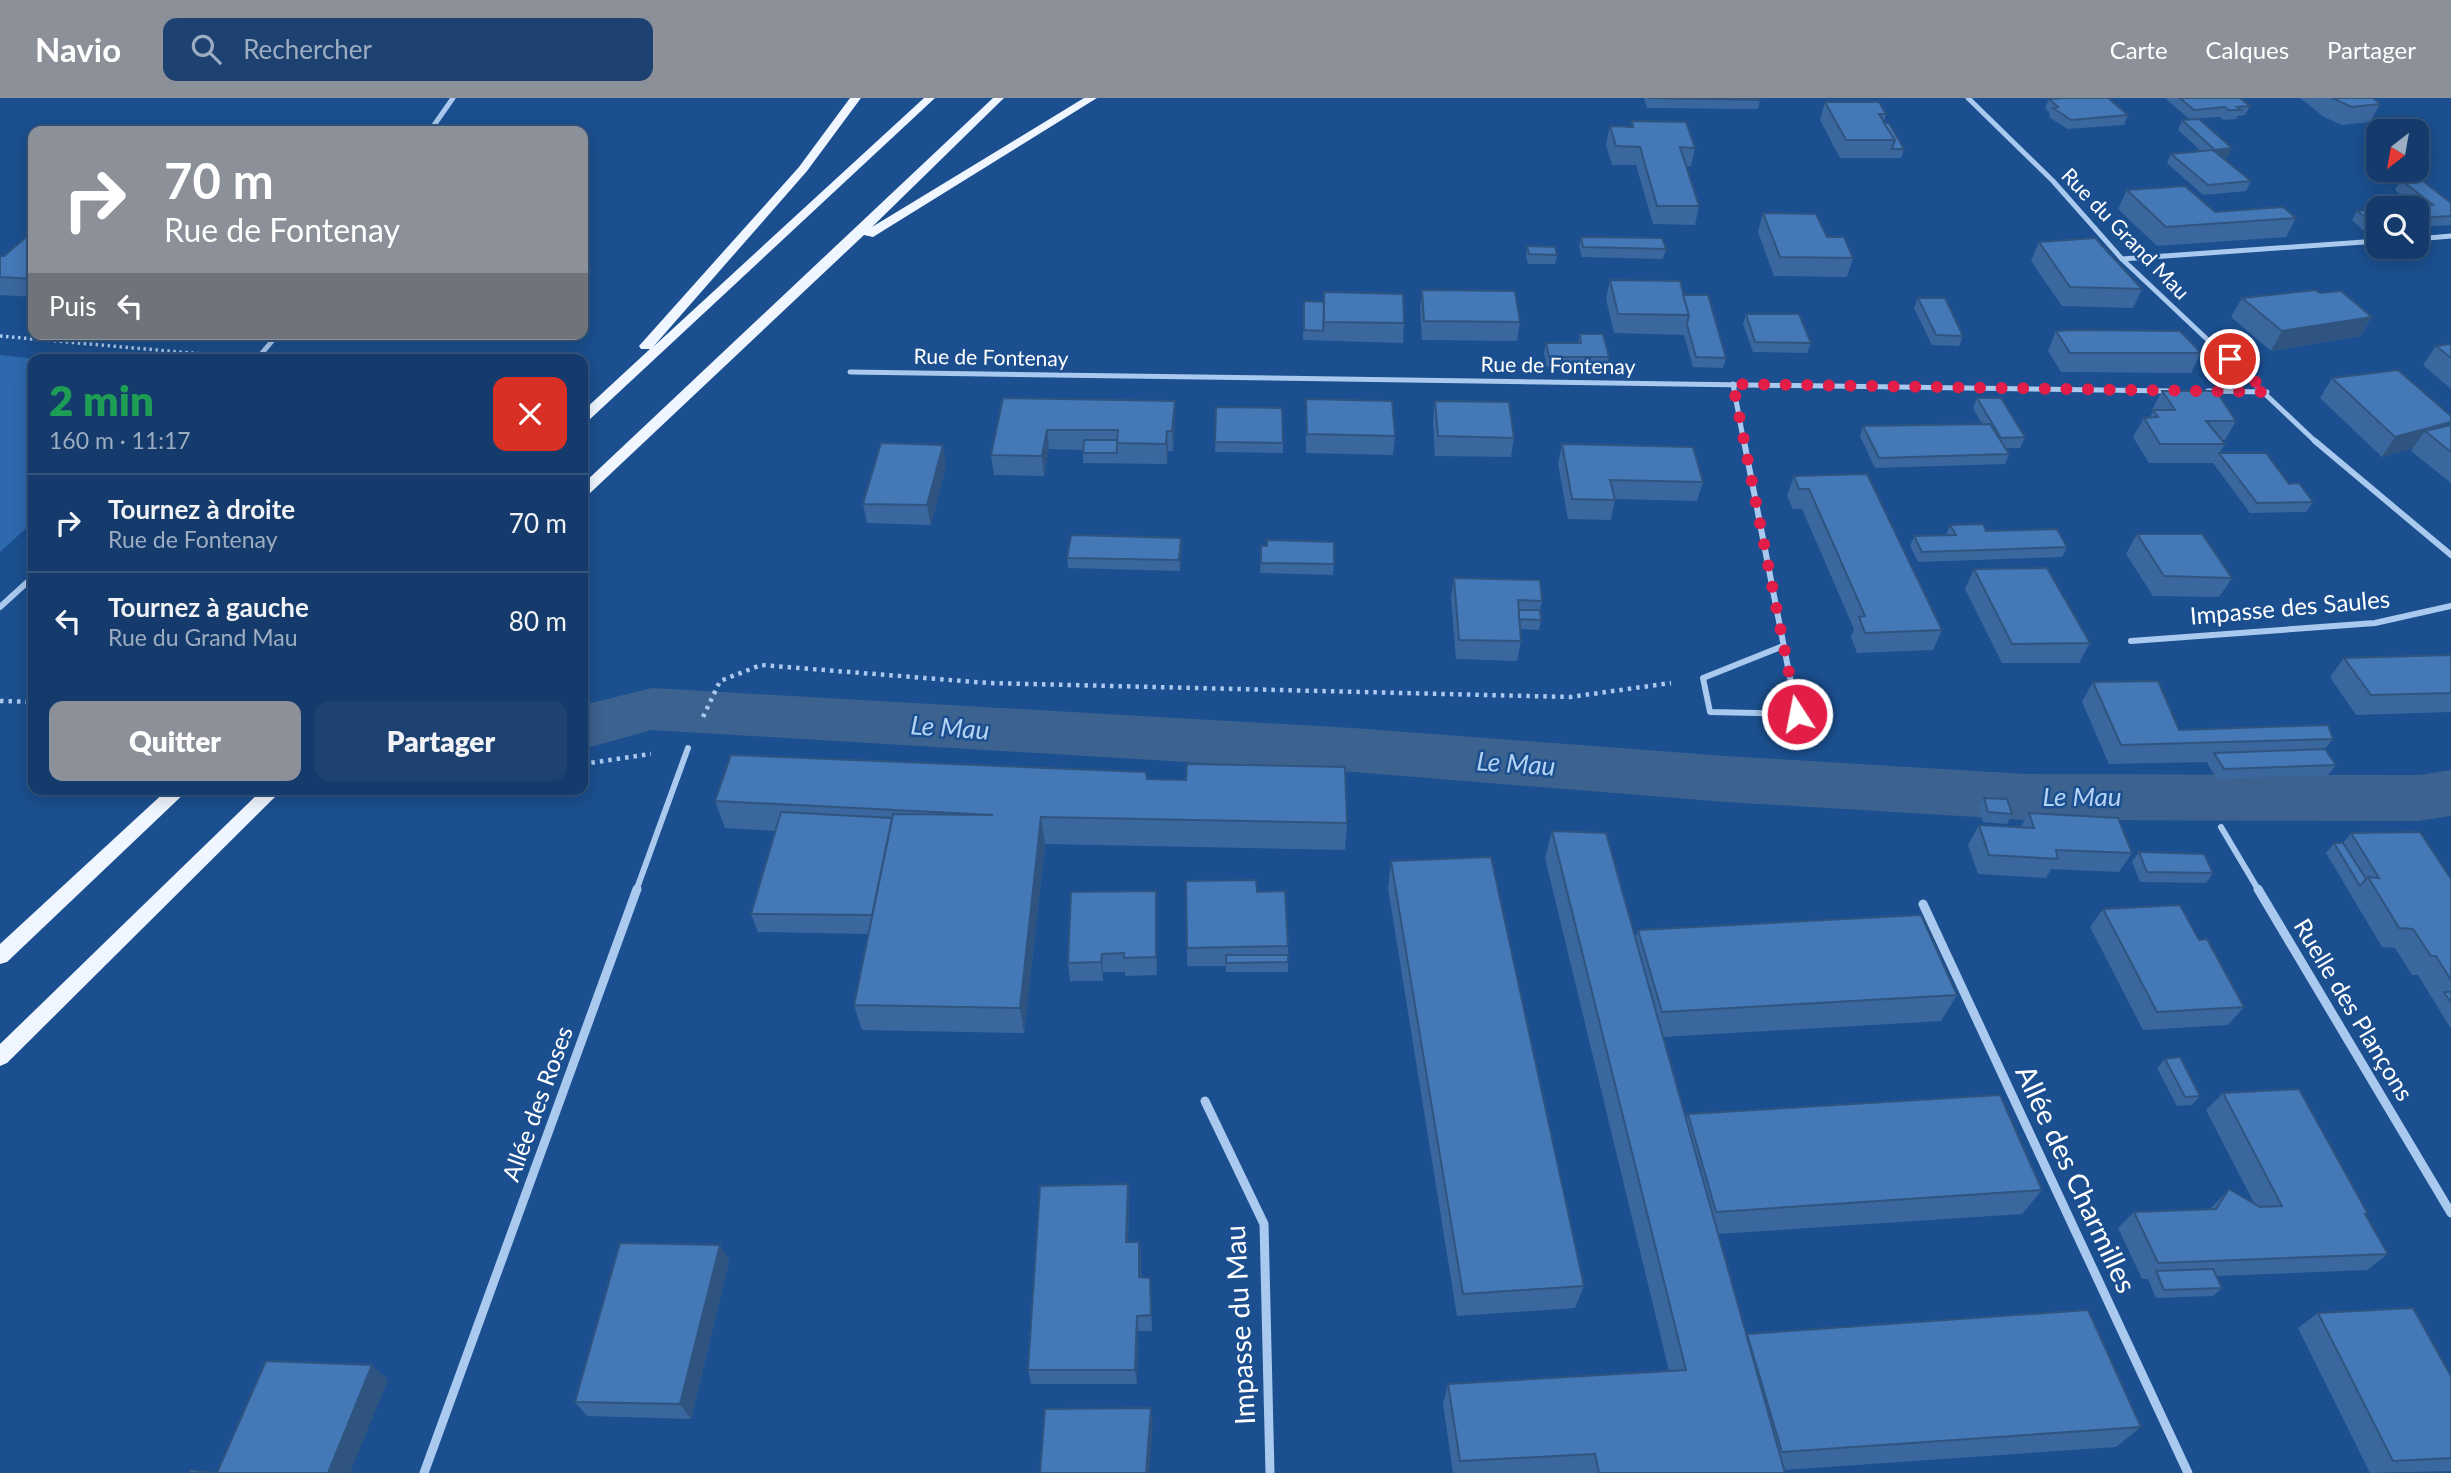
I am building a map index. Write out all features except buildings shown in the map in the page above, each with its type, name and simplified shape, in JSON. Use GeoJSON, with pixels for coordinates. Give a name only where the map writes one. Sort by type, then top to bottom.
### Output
{"type":"FeatureCollection","features":[{"type":"Feature","properties":{"kind":"main road"},"geometry":{"type":"LineString","coordinates":[[588,411],[803,169],[856,98]]}},
{"type":"Feature","properties":{"kind":"main road"},"geometry":{"type":"LineString","coordinates":[[588,412],[930,98]]}},
{"type":"Feature","properties":{"kind":"main road"},"geometry":{"type":"LineString","coordinates":[[588,487],[839,253],[999,98]]}},
{"type":"Feature","properties":{"kind":"main road"},"geometry":{"type":"LineString","coordinates":[[839,253],[1092,98]]}},
{"type":"Feature","properties":{"kind":"main road"},"geometry":{"type":"LineString","coordinates":[[0,956],[174,795]]}},
{"type":"Feature","properties":{"kind":"main road"},"geometry":{"type":"LineString","coordinates":[[0,1057],[268,795]]}},
{"type":"Feature","properties":{"kind":"street"},"geometry":{"type":"LineString","coordinates":[[433,126],[453,98]]}},
{"type":"Feature","properties":{"kind":"street","name":"Rue du Grand Mau"},"geometry":{"type":"LineString","coordinates":[[1968,98],[2053,181],[2122,259],[2267,392],[2317,443],[2451,555]]}},
{"type":"Feature","properties":{"kind":"street"},"geometry":{"type":"LineString","coordinates":[[2429,238],[2451,236]]}},
{"type":"Feature","properties":{"kind":"street"},"geometry":{"type":"LineString","coordinates":[[2122,259],[2366,242]]}},
{"type":"Feature","properties":{"kind":"street"},"geometry":{"type":"LineString","coordinates":[[261,354],[273,340]]}},
{"type":"Feature","properties":{"kind":"street","name":"Rue de Fontenay"},"geometry":{"type":"LineString","coordinates":[[850,372],[2176,391]]}},
{"type":"Feature","properties":{"kind":"street"},"geometry":{"type":"LineString","coordinates":[[1733,384],[1797,714],[1710,712],[1703,678],[1783,646]]}},
{"type":"Feature","properties":{"kind":"street"},"geometry":{"type":"LineString","coordinates":[[2202,391],[2267,392]]}},
{"type":"Feature","properties":{"kind":"street"},"geometry":{"type":"LineString","coordinates":[[0,607],[28,582]]}},
{"type":"Feature","properties":{"kind":"street","name":"Impasse des Saules"},"geometry":{"type":"LineString","coordinates":[[2131,641],[2375,623],[2451,606]]}},
{"type":"Feature","properties":{"kind":"street","name":"Allée des Roses"},"geometry":{"type":"LineString","coordinates":[[424,1473],[688,748]]}},
{"type":"Feature","properties":{"kind":"street","name":"Ruelle des Plançons"},"geometry":{"type":"LineString","coordinates":[[2221,827],[2451,1213]]}},
{"type":"Feature","properties":{"kind":"street","name":"Allée des Charmilles"},"geometry":{"type":"LineString","coordinates":[[1923,904],[2188,1473]]}},
{"type":"Feature","properties":{"kind":"street","name":"Impasse du Mau"},"geometry":{"type":"LineString","coordinates":[[1205,1101],[1264,1224],[1270,1473]]}},
{"type":"Feature","properties":{"kind":"path"},"geometry":{"type":"LineString","coordinates":[[0,336],[28,339]]}},
{"type":"Feature","properties":{"kind":"path"},"geometry":{"type":"LineString","coordinates":[[43,340],[193,354]]}},
{"type":"Feature","properties":{"kind":"path"},"geometry":{"type":"LineString","coordinates":[[588,763],[688,748],[720,681],[761,665],[988,683],[1570,697],[1703,678]]}},
{"type":"Feature","properties":{"kind":"path"},"geometry":{"type":"LineString","coordinates":[[0,701],[28,702]]}},
{"type":"Feature","properties":{"kind":"shaded area"},"geometry":{"type":"Polygon","coordinates":[[[0,355],[28,358],[28,527],[0,552],[0,355]]]}},
{"type":"Feature","properties":{"kind":"waterway","name":"Le Mau"},"geometry":{"type":"LineString","coordinates":[[588,726],[652,709],[1353,750],[1726,779],[2026,797],[2419,798],[2451,793]]}},
{"type":"Feature","properties":{"kind":"route"},"geometry":{"type":"LineString","coordinates":[[1797,714],[1733,384],[2267,392],[2230,359]]}}]}
